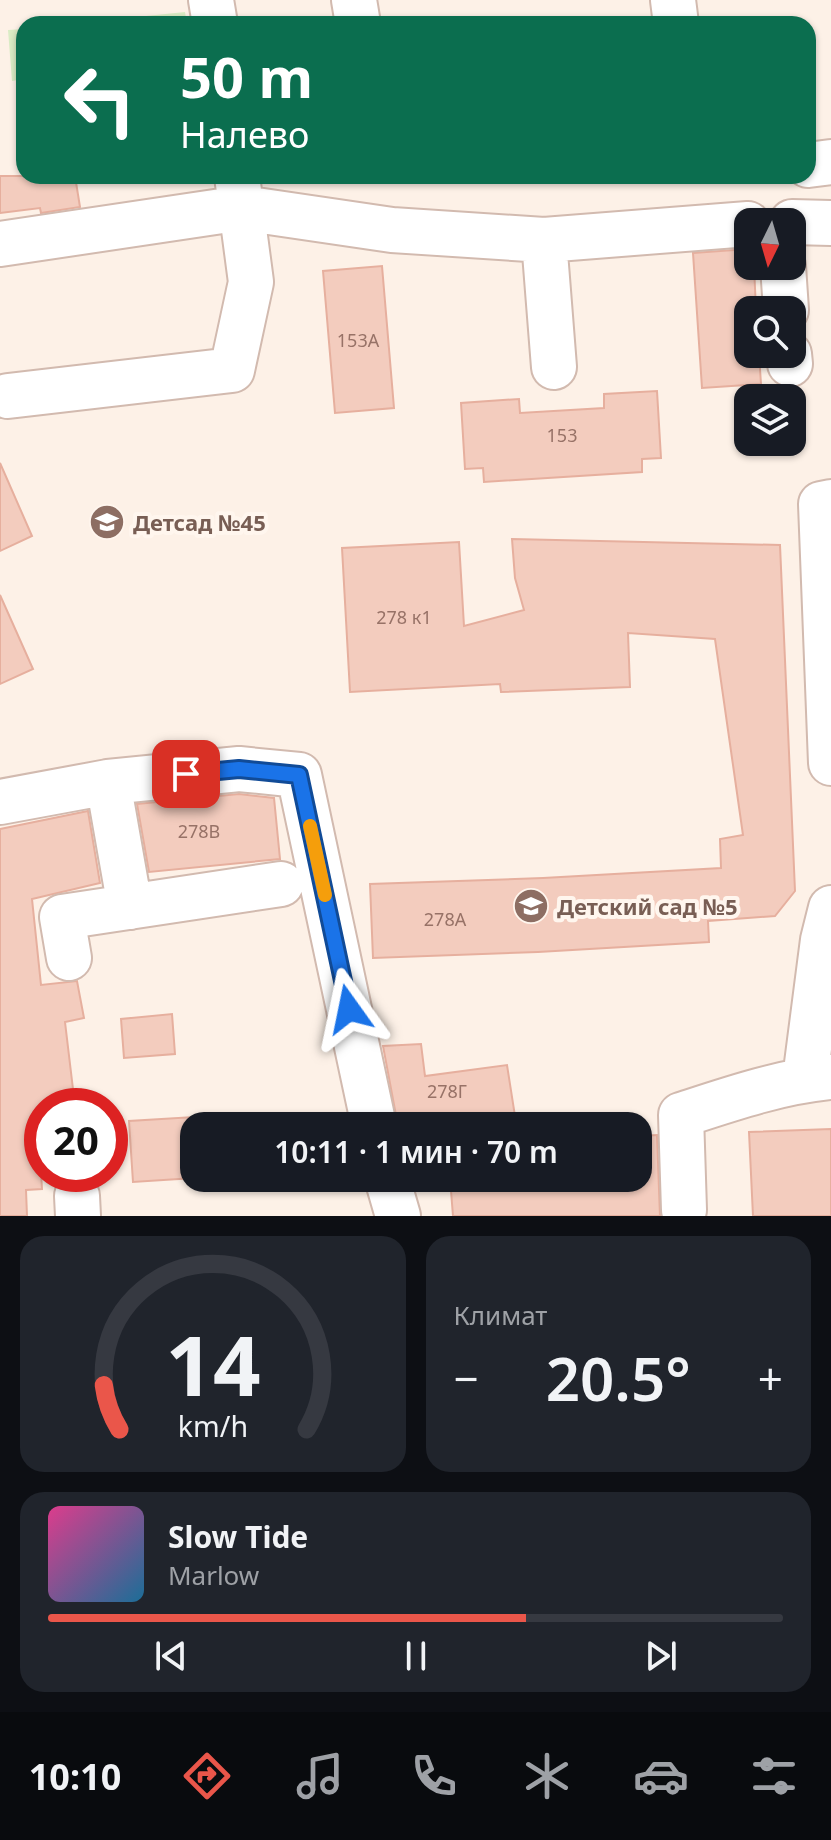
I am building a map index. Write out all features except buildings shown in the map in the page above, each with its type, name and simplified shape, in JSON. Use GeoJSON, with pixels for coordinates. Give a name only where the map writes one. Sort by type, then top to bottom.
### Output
{"type":"FeatureCollection","features":[{"type":"Feature","properties":{"kind":"lane"},"geometry":{"type":"LineString","coordinates":[[8,396],[232,370],[251,282],[240,192]]}},
{"type":"Feature","properties":{"kind":"lane"},"geometry":{"type":"LineString","coordinates":[[0,244],[240,192],[392,230],[544,240],[734,225]]}},
{"type":"Feature","properties":{"kind":"lane"},"geometry":{"type":"LineString","coordinates":[[806,222],[831,223]]}},
{"type":"Feature","properties":{"kind":"lane"},"geometry":{"type":"LineString","coordinates":[[544,240],[554,367]]}},
{"type":"Feature","properties":{"kind":"lane"},"geometry":{"type":"LineString","coordinates":[[831,502],[821,504],[831,763]]}},
{"type":"Feature","properties":{"kind":"lane"},"geometry":{"type":"LineString","coordinates":[[0,802],[108,782],[239,769],[299,775],[371,1112]]}},
{"type":"Feature","properties":{"kind":"lane"},"geometry":{"type":"LineString","coordinates":[[108,782],[130,907]]}},
{"type":"Feature","properties":{"kind":"lane"},"geometry":{"type":"LineString","coordinates":[[69,958],[62,917],[281,884]]}},
{"type":"Feature","properties":{"kind":"lane"},"geometry":{"type":"LineString","coordinates":[[684,1210],[681,1115],[734,1098],[818,1078],[823,940],[831,908]]}},
{"type":"Feature","properties":{"kind":"lane"},"geometry":{"type":"LineString","coordinates":[[391,1192],[398,1216]]}},
{"type":"Feature","properties":{"kind":"green space"},"geometry":{"type":"Polygon","coordinates":[[[185,12],[186,16],[146,16],[185,12]]]}},
{"type":"Feature","properties":{"kind":"green space"},"geometry":{"type":"Polygon","coordinates":[[[8,30],[16,30],[16,80],[12,81],[8,30]]]}},
{"type":"Feature","properties":{"kind":"slow traffic"},"geometry":{"type":"LineString","coordinates":[[310,826],[325,895]]}},
{"type":"Feature","properties":{"kind":"place","name":"Детсад №45"},"geometry":{"type":"Point","coordinates":[107,522]}},
{"type":"Feature","properties":{"kind":"place","name":"Детский сад №5"},"geometry":{"type":"Point","coordinates":[531,906]}},
{"type":"Feature","properties":{"kind":"route"},"geometry":{"type":"LineString","coordinates":[[186,774],[239,769],[299,775],[349,1009]]}}]}
